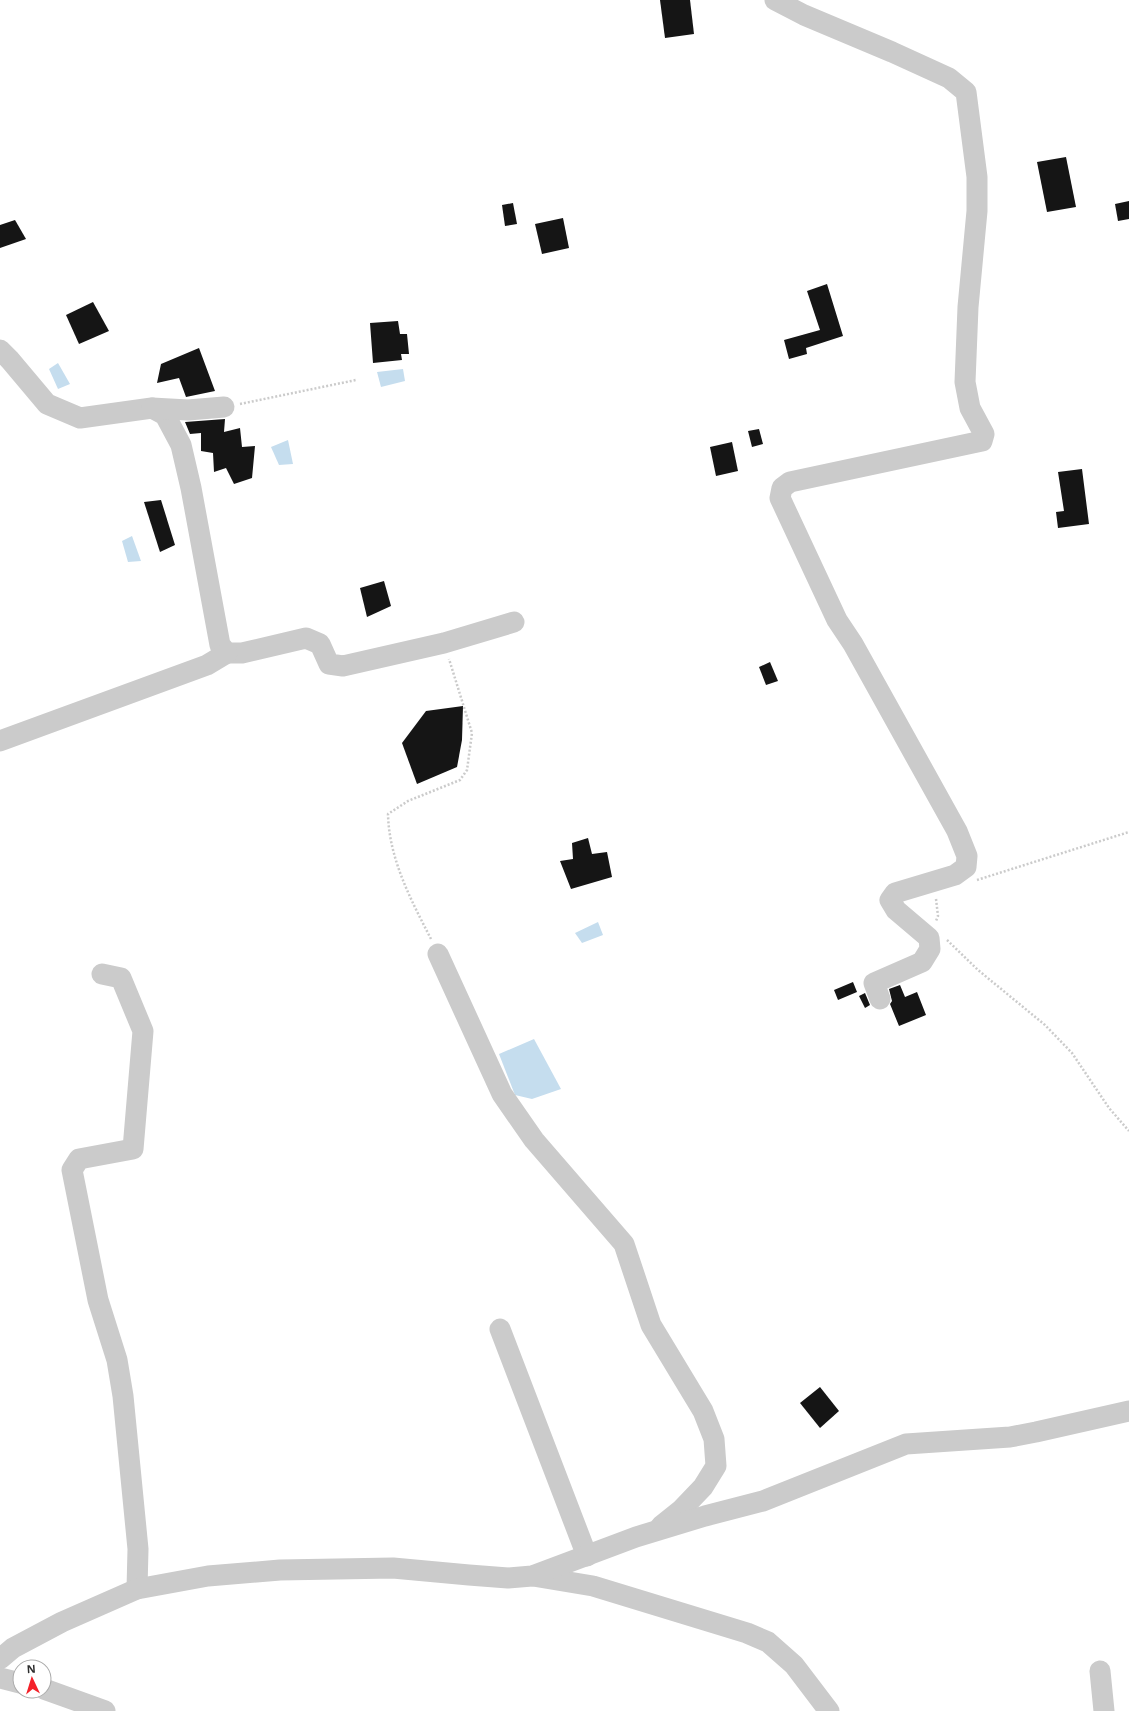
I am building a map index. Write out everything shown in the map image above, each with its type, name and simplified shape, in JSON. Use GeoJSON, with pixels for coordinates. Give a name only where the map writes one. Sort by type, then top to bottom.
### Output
{"type":"FeatureCollection","features":[{"type":"Feature","properties":{"kind":"street"},"geometry":{"type":"LineString","coordinates":[[775,0],[804,15],[949,78],[966,92],[977,177],[977,211],[968,307],[965,382],[970,408],[984,434],[982,441],[790,482],[782,488],[780,498],[837,620],[853,644],[957,831],[967,856],[966,867],[955,875],[895,893],[890,900],[896,910],[936,935],[922,962],[874,983],[880,1000]]}},
{"type":"Feature","properties":{"kind":"street"},"geometry":{"type":"LineString","coordinates":[[0,350],[46,404],[80,418],[152,408],[188,410],[224,407]]}},
{"type":"Feature","properties":{"kind":"street"},"geometry":{"type":"LineString","coordinates":[[152,408],[165,415],[181,445],[191,488],[220,645],[227,653]]}},
{"type":"Feature","properties":{"kind":"street"},"geometry":{"type":"LineString","coordinates":[[0,740],[207,665],[227,653],[242,654],[306,638],[320,644],[329,664],[343,666],[444,643],[514,622]]}},
{"type":"Feature","properties":{"kind":"street"},"geometry":{"type":"LineString","coordinates":[[438,954],[502,1094],[534,1140],[624,1244],[651,1325],[703,1411],[714,1439],[716,1466],[703,1487],[681,1510],[655,1532]]}},
{"type":"Feature","properties":{"kind":"street"},"geometry":{"type":"LineString","coordinates":[[102,974],[121,978],[143,1030],[133,1149],[79,1159],[72,1170],[98,1300],[117,1360],[122,1389],[138,1549],[137,1589]]}},
{"type":"Feature","properties":{"kind":"street"},"geometry":{"type":"LineString","coordinates":[[500,1329],[587,1556]]}},
{"type":"Feature","properties":{"kind":"street"},"geometry":{"type":"LineString","coordinates":[[532,1576],[655,1532],[705,1516],[763,1501],[906,1444],[1010,1436],[1036,1432],[1129,1411]]}},
{"type":"Feature","properties":{"kind":"street"},"geometry":{"type":"LineString","coordinates":[[0,1659],[13,1648],[62,1622],[137,1589],[208,1576],[280,1570],[393,1568],[508,1578],[532,1576],[593,1586],[747,1633],[768,1642],[794,1665],[829,1711]]}},
{"type":"Feature","properties":{"kind":"street"},"geometry":{"type":"LineString","coordinates":[[1100,1671],[1104,1711]]}},
{"type":"Feature","properties":{"kind":"street"},"geometry":{"type":"LineString","coordinates":[[0,1678],[12,1681]]}},
{"type":"Feature","properties":{"kind":"street"},"geometry":{"type":"LineString","coordinates":[[52,1692],[105,1711]]}},
{"type":"Feature","properties":{"kind":"path"},"geometry":{"type":"LineString","coordinates":[[224,407],[356,380]]}},
{"type":"Feature","properties":{"kind":"path"},"geometry":{"type":"LineString","coordinates":[[438,954],[399,872],[388,834],[388,814],[408,801],[460,780],[467,770],[472,733],[444,643]]}},
{"type":"Feature","properties":{"kind":"path"},"geometry":{"type":"LineString","coordinates":[[974,882],[1129,832]]}},
{"type":"Feature","properties":{"kind":"path"},"geometry":{"type":"LineString","coordinates":[[932,898],[936,899],[938,916],[936,935],[1045,1025],[1072,1053],[1109,1108],[1129,1131]]}},
{"type":"Feature","properties":{"kind":"water"},"geometry":{"type":"Polygon","coordinates":[[[58,363],[70,384],[58,389],[49,369],[58,363]]]}},
{"type":"Feature","properties":{"kind":"water"},"geometry":{"type":"Polygon","coordinates":[[[403,369],[405,381],[381,387],[377,372],[403,369]]]}},
{"type":"Feature","properties":{"kind":"water"},"geometry":{"type":"Polygon","coordinates":[[[288,440],[293,464],[279,465],[271,447],[288,440]]]}},
{"type":"Feature","properties":{"kind":"water"},"geometry":{"type":"Polygon","coordinates":[[[132,536],[141,561],[128,562],[122,541],[132,536]]]}},
{"type":"Feature","properties":{"kind":"water"},"geometry":{"type":"Polygon","coordinates":[[[598,922],[603,935],[582,943],[575,933],[598,922]]]}},
{"type":"Feature","properties":{"kind":"water"},"geometry":{"type":"Polygon","coordinates":[[[534,1039],[561,1089],[532,1099],[515,1095],[499,1054],[534,1039]]]}},
{"type":"Feature","properties":{"kind":"building"},"geometry":{"type":"Polygon","coordinates":[[[660,0],[690,0],[694,34],[665,38],[660,0]]]}},
{"type":"Feature","properties":{"kind":"building"},"geometry":{"type":"Polygon","coordinates":[[[1066,157],[1076,207],[1047,212],[1037,162],[1066,157]]]}},
{"type":"Feature","properties":{"kind":"building"},"geometry":{"type":"Polygon","coordinates":[[[1129,201],[1129,219],[1118,221],[1115,204],[1129,201]]]}},
{"type":"Feature","properties":{"kind":"building"},"geometry":{"type":"Polygon","coordinates":[[[513,203],[517,224],[505,226],[502,205],[513,203]]]}},
{"type":"Feature","properties":{"kind":"building"},"geometry":{"type":"Polygon","coordinates":[[[563,218],[569,248],[542,254],[535,224],[563,218]]]}},
{"type":"Feature","properties":{"kind":"building"},"geometry":{"type":"Polygon","coordinates":[[[15,220],[26,239],[0,248],[0,225],[15,220]]]}},
{"type":"Feature","properties":{"kind":"building"},"geometry":{"type":"Polygon","coordinates":[[[827,284],[843,336],[806,348],[807,354],[789,359],[784,340],[820,330],[807,291],[827,284]]]}},
{"type":"Feature","properties":{"kind":"building"},"geometry":{"type":"Polygon","coordinates":[[[93,302],[109,331],[79,344],[66,315],[93,302]]]}},
{"type":"Feature","properties":{"kind":"building"},"geometry":{"type":"Polygon","coordinates":[[[398,321],[400,334],[407,334],[409,354],[401,354],[402,360],[373,363],[370,323],[398,321]]]}},
{"type":"Feature","properties":{"kind":"building"},"geometry":{"type":"Polygon","coordinates":[[[199,348],[215,391],[186,397],[179,378],[157,383],[161,364],[199,348]]]}},
{"type":"Feature","properties":{"kind":"building"},"geometry":{"type":"Polygon","coordinates":[[[225,419],[224,432],[240,428],[242,447],[255,446],[252,478],[234,484],[226,468],[214,472],[213,453],[201,451],[201,433],[190,434],[185,422],[225,419]]]}},
{"type":"Feature","properties":{"kind":"building"},"geometry":{"type":"Polygon","coordinates":[[[759,429],[763,444],[752,447],[748,431],[759,429]]]}},
{"type":"Feature","properties":{"kind":"building"},"geometry":{"type":"Polygon","coordinates":[[[732,442],[738,471],[716,476],[710,447],[732,442]]]}},
{"type":"Feature","properties":{"kind":"building"},"geometry":{"type":"Polygon","coordinates":[[[1082,469],[1089,524],[1058,528],[1056,512],[1064,511],[1058,472],[1082,469]]]}},
{"type":"Feature","properties":{"kind":"building"},"geometry":{"type":"Polygon","coordinates":[[[161,500],[175,545],[160,552],[144,502],[161,500]]]}},
{"type":"Feature","properties":{"kind":"building"},"geometry":{"type":"Polygon","coordinates":[[[384,581],[391,606],[367,617],[360,588],[384,581]]]}},
{"type":"Feature","properties":{"kind":"building"},"geometry":{"type":"Polygon","coordinates":[[[770,662],[778,681],[766,685],[759,667],[770,662]]]}},
{"type":"Feature","properties":{"kind":"building"},"geometry":{"type":"Polygon","coordinates":[[[463,706],[462,740],[457,767],[417,784],[402,743],[426,711],[463,706]]]}},
{"type":"Feature","properties":{"kind":"building"},"geometry":{"type":"Polygon","coordinates":[[[588,838],[592,854],[607,852],[612,877],[571,889],[560,861],[573,859],[572,843],[588,838]]]}},
{"type":"Feature","properties":{"kind":"building"},"geometry":{"type":"Polygon","coordinates":[[[853,982],[857,992],[838,1000],[834,990],[853,982]]]}},
{"type":"Feature","properties":{"kind":"building"},"geometry":{"type":"Polygon","coordinates":[[[900,985],[905,997],[917,992],[926,1015],[899,1026],[890,1004],[892,1001],[889,989],[900,985]]]}},
{"type":"Feature","properties":{"kind":"building"},"geometry":{"type":"Polygon","coordinates":[[[865,993],[870,1005],[865,1008],[859,996],[865,993]]]}},
{"type":"Feature","properties":{"kind":"building"},"geometry":{"type":"Polygon","coordinates":[[[820,1387],[839,1411],[820,1428],[800,1403],[820,1387]]]}}]}
